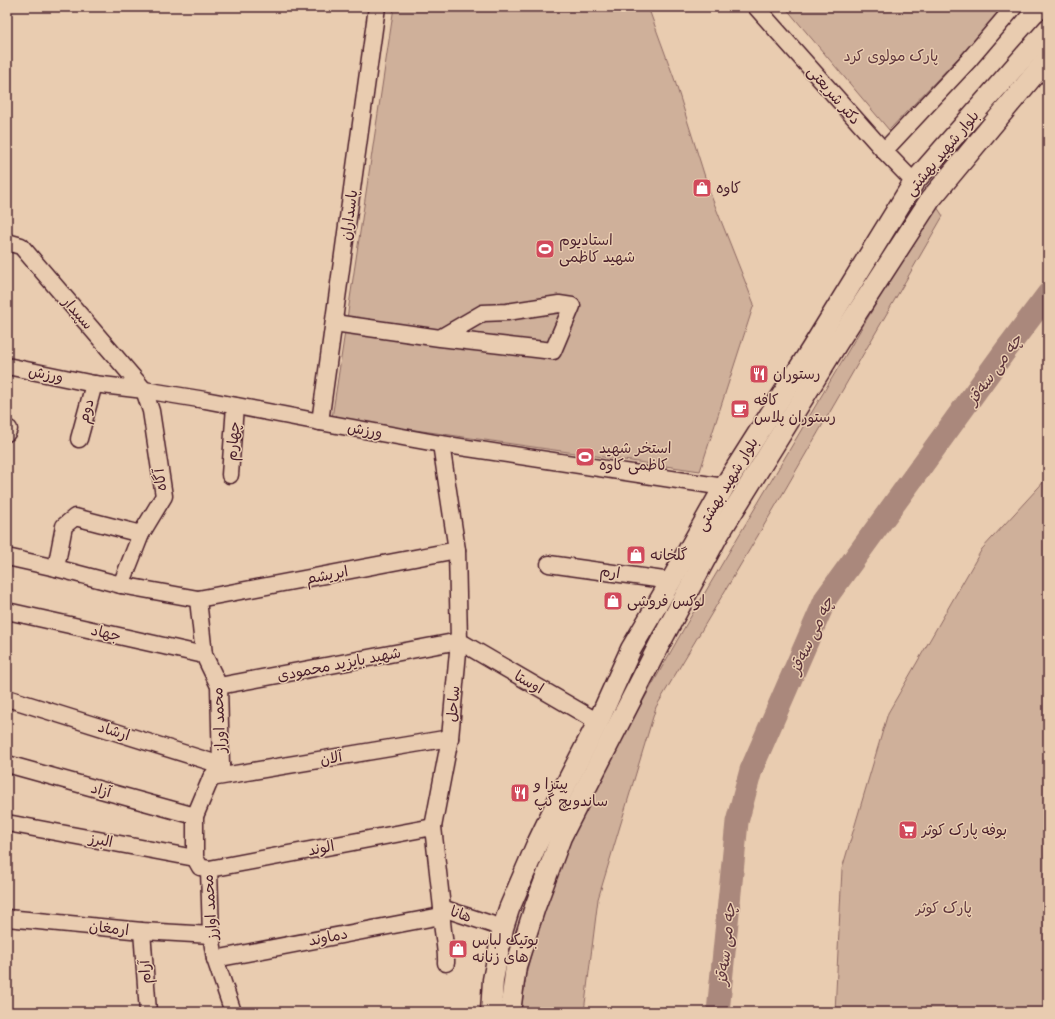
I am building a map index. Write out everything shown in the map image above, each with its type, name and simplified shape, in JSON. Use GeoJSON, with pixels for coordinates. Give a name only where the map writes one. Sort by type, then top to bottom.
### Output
{"type":"FeatureCollection","features":[{"type":"Feature","properties":{"kind":"main road","name":"بلوار شهید بهشتی"},"geometry":{"type":"LineString","coordinates":[[491,1012],[493,980],[503,928],[509,909],[536,846],[598,722],[631,649],[724,487],[914,182],[1048,29]]}},
{"type":"Feature","properties":{"kind":"main road","name":"بلوار شهید بهشتی"},"geometry":{"type":"LineString","coordinates":[[510,1012],[516,966],[535,907],[561,837],[659,645],[717,537],[838,342],[930,200],[1048,58]]}},
{"type":"Feature","properties":{"kind":"main road"},"geometry":{"type":"LineString","coordinates":[[914,182],[930,200]]}},
{"type":"Feature","properties":{"kind":"street","name":"پاسداران"},"geometry":{"type":"LineString","coordinates":[[320,422],[377,7]]}},
{"type":"Feature","properties":{"kind":"street","name":"دکتر شریعتی"},"geometry":{"type":"LineString","coordinates":[[756,7],[884,151],[914,182]]}},
{"type":"Feature","properties":{"kind":"street"},"geometry":{"type":"LineString","coordinates":[[884,151],[968,61],[1014,7]]}},
{"type":"Feature","properties":{"kind":"street","name":"سپیدار"},"geometry":{"type":"LineString","coordinates":[[7,242],[21,246],[144,390]]}},
{"type":"Feature","properties":{"kind":"street"},"geometry":{"type":"LineString","coordinates":[[334,323],[440,338],[553,351],[572,306],[559,304],[514,311],[483,313],[440,338]]}},
{"type":"Feature","properties":{"kind":"street","name":"ورزش"},"geometry":{"type":"LineString","coordinates":[[7,366],[94,384],[205,400],[441,444],[724,487]]}},
{"type":"Feature","properties":{"kind":"street","name":"دوم"},"geometry":{"type":"LineString","coordinates":[[78,439],[94,384]]}},
{"type":"Feature","properties":{"kind":"street","name":"آگاه"},"geometry":{"type":"LineString","coordinates":[[121,585],[140,534],[164,496],[151,411],[144,390]]}},
{"type":"Feature","properties":{"kind":"street","name":"چهارم"},"geometry":{"type":"LineString","coordinates":[[230,475],[235,406]]}},
{"type":"Feature","properties":{"kind":"street"},"geometry":{"type":"LineString","coordinates":[[7,429],[7,433]]}},
{"type":"Feature","properties":{"kind":"street","name":"ساحل"},"geometry":{"type":"LineString","coordinates":[[441,444],[457,550],[459,642],[450,738],[433,827],[446,963]]}},
{"type":"Feature","properties":{"kind":"street"},"geometry":{"type":"LineString","coordinates":[[56,568],[64,526],[75,517],[140,534]]}},
{"type":"Feature","properties":{"kind":"street","name":"ابریشم"},"geometry":{"type":"LineString","coordinates":[[198,599],[457,550]]}},
{"type":"Feature","properties":{"kind":"street"},"geometry":{"type":"LineString","coordinates":[[7,557],[121,585],[198,599],[204,655]]}},
{"type":"Feature","properties":{"kind":"street","name":"ارم"},"geometry":{"type":"LineString","coordinates":[[549,564],[671,581]]}},
{"type":"Feature","properties":{"kind":"street","name":"جهاد"},"geometry":{"type":"LineString","coordinates":[[7,611],[204,655]]}},
{"type":"Feature","properties":{"kind":"street","name":"شهید بایزید محمودی"},"geometry":{"type":"LineString","coordinates":[[219,686],[459,642]]}},
{"type":"Feature","properties":{"kind":"street","name":"اوستا"},"geometry":{"type":"LineString","coordinates":[[459,642],[598,722]]}},
{"type":"Feature","properties":{"kind":"street","name":"محمد اوراز"},"geometry":{"type":"LineString","coordinates":[[204,655],[219,686],[221,765]]}},
{"type":"Feature","properties":{"kind":"street","name":"ارشاد"},"geometry":{"type":"LineString","coordinates":[[7,698],[221,765]]}},
{"type":"Feature","properties":{"kind":"street","name":"آلان"},"geometry":{"type":"LineString","coordinates":[[211,778],[450,738]]}},
{"type":"Feature","properties":{"kind":"street","name":"آزاد"},"geometry":{"type":"LineString","coordinates":[[7,764],[195,816]]}},
{"type":"Feature","properties":{"kind":"street","name":"محمد اوارز"},"geometry":{"type":"LineString","coordinates":[[221,765],[211,778],[195,816],[195,858],[200,867],[209,869],[210,935],[215,959],[232,1012]]}},
{"type":"Feature","properties":{"kind":"street","name":"البرز"},"geometry":{"type":"LineString","coordinates":[[7,822],[195,858]]}},
{"type":"Feature","properties":{"kind":"street","name":"الوند"},"geometry":{"type":"LineString","coordinates":[[209,869],[433,827]]}},
{"type":"Feature","properties":{"kind":"street","name":"هانا"},"geometry":{"type":"LineString","coordinates":[[442,912],[503,928]]}},
{"type":"Feature","properties":{"kind":"street","name":"دماوند"},"geometry":{"type":"LineString","coordinates":[[215,959],[442,912]]}},
{"type":"Feature","properties":{"kind":"street","name":"ارمغان"},"geometry":{"type":"LineString","coordinates":[[7,918],[142,931],[210,935]]}},
{"type":"Feature","properties":{"kind":"street","name":"آرام"},"geometry":{"type":"LineString","coordinates":[[142,931],[148,1012]]}},
{"type":"Feature","properties":{"kind":"green space","name":"استادیوم شهید کاظمی"},"geometry":{"type":"Polygon","coordinates":[[[394,7],[648,7],[674,78],[710,193],[754,304],[700,471],[332,418],[394,7]]]}},
{"type":"Feature","properties":{"kind":"green space","name":"پارک مولوی کرد"},"geometry":{"type":"Polygon","coordinates":[[[785,7],[1007,7],[889,130],[785,7]]]}},
{"type":"Feature","properties":{"kind":"green space"},"geometry":{"type":"Polygon","coordinates":[[[935,204],[943,216],[782,495],[656,707],[598,899],[584,1012],[521,1012],[526,974],[545,899],[587,800],[687,623],[935,204]]]}},
{"type":"Feature","properties":{"kind":"green space","name":"پارک کوثر"},"geometry":{"type":"Polygon","coordinates":[[[1048,477],[1048,1012],[835,1012],[842,869],[888,713],[982,549],[1048,477]]]}},
{"type":"Feature","properties":{"kind":"waterway","name":"چە می سەقز"},"geometry":{"type":"LineString","coordinates":[[718,1012],[737,822],[751,770],[826,598],[1048,294]]}},
{"type":"Feature","properties":{"kind":"place","name":"کاوه"},"geometry":{"type":"Point","coordinates":[702,188]}},
{"type":"Feature","properties":{"kind":"place","name":"استادیوم شهید کاظمی"},"geometry":{"type":"Point","coordinates":[545,249]}},
{"type":"Feature","properties":{"kind":"place","name":"رستوران"},"geometry":{"type":"Point","coordinates":[759,374]}},
{"type":"Feature","properties":{"kind":"place","name":"کافه رستوران پلاس"},"geometry":{"type":"Point","coordinates":[740,409]}},
{"type":"Feature","properties":{"kind":"place","name":"استخر شهید کاظمی کاوه"},"geometry":{"type":"Point","coordinates":[585,457]}},
{"type":"Feature","properties":{"kind":"place","name":"گلخانه"},"geometry":{"type":"Point","coordinates":[636,555]}},
{"type":"Feature","properties":{"kind":"place","name":"لوکس فروشی"},"geometry":{"type":"Point","coordinates":[613,601]}},
{"type":"Feature","properties":{"kind":"place","name":"پیتزا و ساندویچ گپ"},"geometry":{"type":"Point","coordinates":[520,793]}},
{"type":"Feature","properties":{"kind":"place","name":"بوفه پارک کوثر"},"geometry":{"type":"Point","coordinates":[908,830]}},
{"type":"Feature","properties":{"kind":"place","name":"بوتیک لباس های زنانه"},"geometry":{"type":"Point","coordinates":[458,949]}}]}
